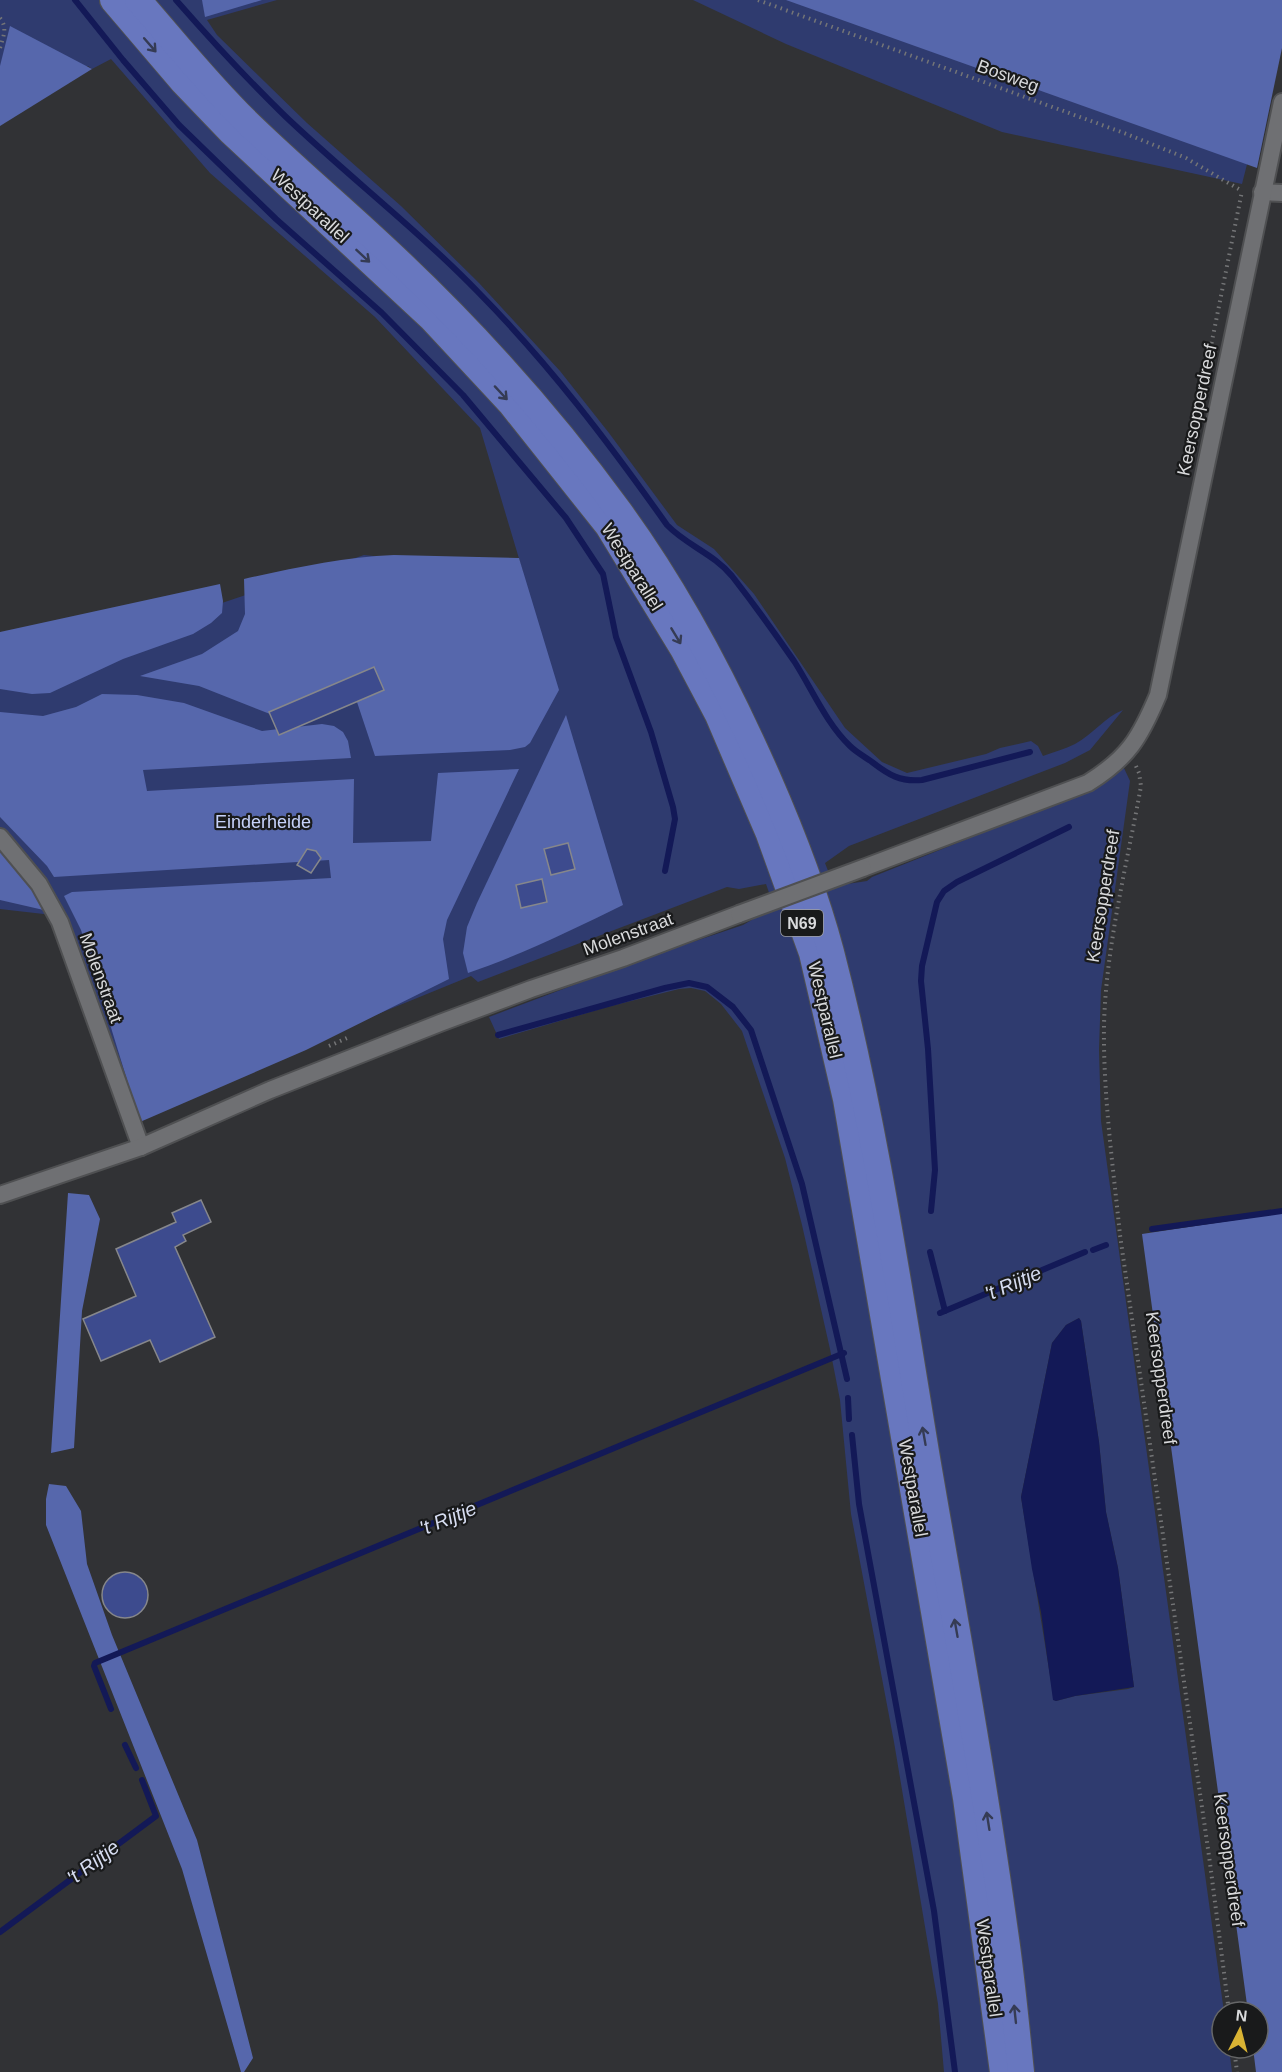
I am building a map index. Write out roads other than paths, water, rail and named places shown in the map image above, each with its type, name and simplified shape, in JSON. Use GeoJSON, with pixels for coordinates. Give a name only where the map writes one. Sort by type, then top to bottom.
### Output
{"type":"FeatureCollection","features":[{"type":"Feature","properties":{"kind":"main road","name":"Westparallel"},"geometry":{"type":"LineString","coordinates":[[113,0],[183,82],[231,132],[430,318],[512,404],[608,526],[683,648],[718,715],[769,834],[812,953],[846,1099],[966,1798],[1003,2072]]}},
{"type":"Feature","properties":{"kind":"main road","name":"Westparallel"},"geometry":{"type":"LineString","coordinates":[[138,0],[244,120],[380,243],[446,308],[526,393],[579,456],[658,568],[694,627],[738,710],[790,829],[830,948],[864,1095],[984,1797],[1006,1935],[1021,2072]]}},
{"type":"Feature","properties":{"kind":"street","name":"Keersopperdreef"},"geometry":{"type":"LineString","coordinates":[[1125,755],[1143,728],[1158,695],[1282,102]]}},
{"type":"Feature","properties":{"kind":"street"},"geometry":{"type":"LineString","coordinates":[[1262,192],[1282,194]]}},
{"type":"Feature","properties":{"kind":"street","name":"Molenstraat"},"geometry":{"type":"LineString","coordinates":[[0,1195],[141,1147],[270,1090],[531,988],[623,958],[1088,783],[1110,769],[1125,755]]}},
{"type":"Feature","properties":{"kind":"street","name":"Molenstraat"},"geometry":{"type":"LineString","coordinates":[[0,837],[39,884],[60,922],[141,1147]]}},
{"type":"Feature","properties":{"kind":"waterway"},"geometry":{"type":"LineString","coordinates":[[75,0],[179,125],[276,219],[382,313],[463,395],[566,518],[603,574],[616,637],[651,732],[673,807],[675,819],[665,871]]}},
{"type":"Feature","properties":{"kind":"waterway"},"geometry":{"type":"LineString","coordinates":[[176,0],[285,116],[432,247],[505,320],[577,405],[667,525],[725,568],[732,576],[794,661],[834,727],[852,748],[889,774],[901,779],[914,780],[922,780],[1030,752]]}},
{"type":"Feature","properties":{"kind":"waterway"},"geometry":{"type":"LineString","coordinates":[[931,1211],[935,1170],[928,1049],[921,981],[922,966],[937,902],[944,891],[957,882],[1069,827]]}},
{"type":"Feature","properties":{"kind":"waterway"},"geometry":{"type":"LineString","coordinates":[[498,1035],[689,983],[707,987],[733,1007],[751,1030],[802,1184],[847,1379]]}},
{"type":"Feature","properties":{"kind":"waterway","name":"'t Rijtje"},"geometry":{"type":"LineString","coordinates":[[1152,1229],[1282,1211]]}},
{"type":"Feature","properties":{"kind":"waterway","name":"'t Rijtje"},"geometry":{"type":"LineString","coordinates":[[1093,1250],[1106,1245]]}},
{"type":"Feature","properties":{"kind":"waterway"},"geometry":{"type":"LineString","coordinates":[[930,1252],[945,1311]]}},
{"type":"Feature","properties":{"kind":"waterway","name":"'t Rijtje"},"geometry":{"type":"LineString","coordinates":[[940,1313],[1085,1252]]}},
{"type":"Feature","properties":{"kind":"waterway","name":"'t Rijtje"},"geometry":{"type":"LineString","coordinates":[[111,1709],[94,1666],[95,1663],[844,1353]]}},
{"type":"Feature","properties":{"kind":"waterway"},"geometry":{"type":"LineString","coordinates":[[848,1398],[849,1419]]}},
{"type":"Feature","properties":{"kind":"waterway"},"geometry":{"type":"LineString","coordinates":[[852,1435],[859,1504],[934,1911],[955,2072]]}},
{"type":"Feature","properties":{"kind":"waterway","name":"'t Rijtje"},"geometry":{"type":"LineString","coordinates":[[125,1745],[136,1768]]}},
{"type":"Feature","properties":{"kind":"waterway","name":"'t Rijtje"},"geometry":{"type":"LineString","coordinates":[[0,1932],[156,1816],[142,1780]]}},
{"type":"Feature","properties":{"kind":"park label","name":"Einderheide"},"geometry":{"type":"Point","coordinates":[263,822]}}]}
